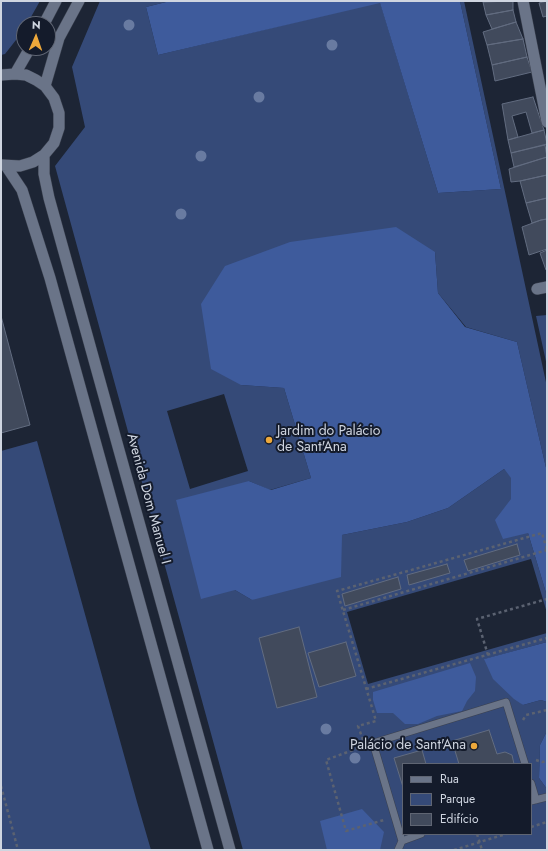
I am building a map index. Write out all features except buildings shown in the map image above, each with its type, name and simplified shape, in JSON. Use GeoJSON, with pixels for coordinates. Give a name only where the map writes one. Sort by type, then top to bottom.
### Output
{"type":"FeatureCollection","features":[{"type":"Feature","properties":{"kind":"main road"},"geometry":{"type":"LineString","coordinates":[[48,16],[56,1]]}},
{"type":"Feature","properties":{"kind":"main road"},"geometry":{"type":"LineString","coordinates":[[45,86],[59,38],[79,1]]}},
{"type":"Feature","properties":{"kind":"main road"},"geometry":{"type":"LineString","coordinates":[[523,1],[547,122]]}},
{"type":"Feature","properties":{"kind":"main road"},"geometry":{"type":"LineString","coordinates":[[15,74],[25,56]]}},
{"type":"Feature","properties":{"kind":"main road"},"geometry":{"type":"LineString","coordinates":[[1,75],[26,75],[36,80],[45,86],[54,98],[59,113],[59,128],[54,143],[44,155],[33,162],[20,166],[4,165]]}},
{"type":"Feature","properties":{"kind":"main road","name":"Avenida Dom Manuel I"},"geometry":{"type":"LineString","coordinates":[[44,155],[44,174],[49,198],[230,850]]}},
{"type":"Feature","properties":{"kind":"main road"},"geometry":{"type":"LineString","coordinates":[[4,165],[22,190],[50,278],[208,850]]}},
{"type":"Feature","properties":{"kind":"lane"},"geometry":{"type":"LineString","coordinates":[[398,850],[402,840],[373,743],[506,702],[525,763]]}},
{"type":"Feature","properties":{"kind":"lane"},"geometry":{"type":"LineString","coordinates":[[532,789],[534,801],[547,797]]}},
{"type":"Feature","properties":{"kind":"lane"},"geometry":{"type":"LineString","coordinates":[[402,840],[418,835]]}},
{"type":"Feature","properties":{"kind":"path"},"geometry":{"type":"LineString","coordinates":[[343,610],[547,550],[542,533],[338,591],[343,610],[366,689],[376,721],[358,726],[362,740],[373,743]]}},
{"type":"Feature","properties":{"kind":"path"},"geometry":{"type":"LineString","coordinates":[[488,655],[477,619],[547,599]]}},
{"type":"Feature","properties":{"kind":"path"},"geometry":{"type":"LineString","coordinates":[[366,689],[547,638]]}},
{"type":"Feature","properties":{"kind":"path"},"geometry":{"type":"LineString","coordinates":[[373,743],[326,760],[346,831],[395,817]]}},
{"type":"Feature","properties":{"kind":"path"},"geometry":{"type":"LineString","coordinates":[[1,786],[18,850]]}},
{"type":"Feature","properties":{"kind":"path"},"geometry":{"type":"LineString","coordinates":[[532,827],[547,822]]}},
{"type":"Feature","properties":{"kind":"path"},"geometry":{"type":"LineString","coordinates":[[477,835],[482,850]]}},
{"type":"Feature","properties":{"kind":"path"},"geometry":{"type":"LineString","coordinates":[[454,850],[503,835]]}},
{"type":"Feature","properties":{"kind":"green space"},"geometry":{"type":"Polygon","coordinates":[[[1,1],[40,1],[32,16],[16,16],[16,40],[5,54],[1,55],[1,1]]]}},
{"type":"Feature","properties":{"kind":"green space","name":"Jardim do Palácio de Sant'Ana"},"geometry":{"type":"Polygon","coordinates":[[[100,1],[170,1],[146,7],[158,55],[380,2],[438,193],[501,189],[460,1],[464,1],[547,387],[547,472],[517,342],[466,327],[438,293],[435,252],[241,385],[284,388],[311,478],[270,490],[249,481],[235,590],[252,600],[342,535],[407,522],[448,508],[504,469],[511,477],[511,499],[528,533],[547,596],[547,613],[531,559],[347,612],[368,684],[547,633],[547,642],[485,659],[523,705],[541,700],[547,702],[547,731],[540,745],[539,778],[547,789],[547,850],[243,850],[55,166],[85,127],[72,67],[100,1]],[[224,394],[167,411],[190,489],[248,471],[224,394]]]}},
{"type":"Feature","properties":{"kind":"green space"},"geometry":{"type":"Polygon","coordinates":[[[547,315],[547,366],[536,316],[547,315]]]}},
{"type":"Feature","properties":{"kind":"green space"},"geometry":{"type":"Polygon","coordinates":[[[37,441],[151,850],[1,850],[1,451],[37,441]]]}},
{"type":"Feature","properties":{"kind":"shaded area"},"geometry":{"type":"Polygon","coordinates":[[[170,1],[460,1],[501,189],[438,193],[380,3],[158,55],[146,7],[170,1]]]}},
{"type":"Feature","properties":{"kind":"shaded area"},"geometry":{"type":"Polygon","coordinates":[[[396,227],[435,252],[438,293],[465,327],[517,342],[547,472],[547,596],[528,533],[503,539],[495,520],[511,499],[511,478],[504,469],[448,508],[407,522],[342,535],[341,577],[252,600],[235,590],[201,599],[176,500],[249,481],[271,490],[311,478],[284,388],[241,385],[211,369],[201,304],[225,266],[290,242],[396,227]]]}},
{"type":"Feature","properties":{"kind":"shaded area"},"geometry":{"type":"Polygon","coordinates":[[[547,642],[547,702],[541,700],[523,705],[514,699],[493,679],[484,659],[547,642]]]}},
{"type":"Feature","properties":{"kind":"shaded area"},"geometry":{"type":"Polygon","coordinates":[[[470,663],[476,677],[475,691],[467,701],[462,711],[437,716],[418,724],[405,724],[393,713],[377,713],[373,700],[373,692],[470,663]]]}},
{"type":"Feature","properties":{"kind":"shaded area"},"geometry":{"type":"Polygon","coordinates":[[[547,731],[547,789],[539,778],[540,745],[547,731]]]}},
{"type":"Feature","properties":{"kind":"shaded area"},"geometry":{"type":"Polygon","coordinates":[[[362,809],[384,832],[380,850],[327,850],[320,821],[362,809]]]}},
{"type":"Feature","properties":{"kind":"place","name":"Jardim do Palácio de Sant'Ana"},"geometry":{"type":"Point","coordinates":[269,440]}},
{"type":"Feature","properties":{"kind":"place","name":"Palácio de Sant'Ana"},"geometry":{"type":"Point","coordinates":[474,746]}}]}
